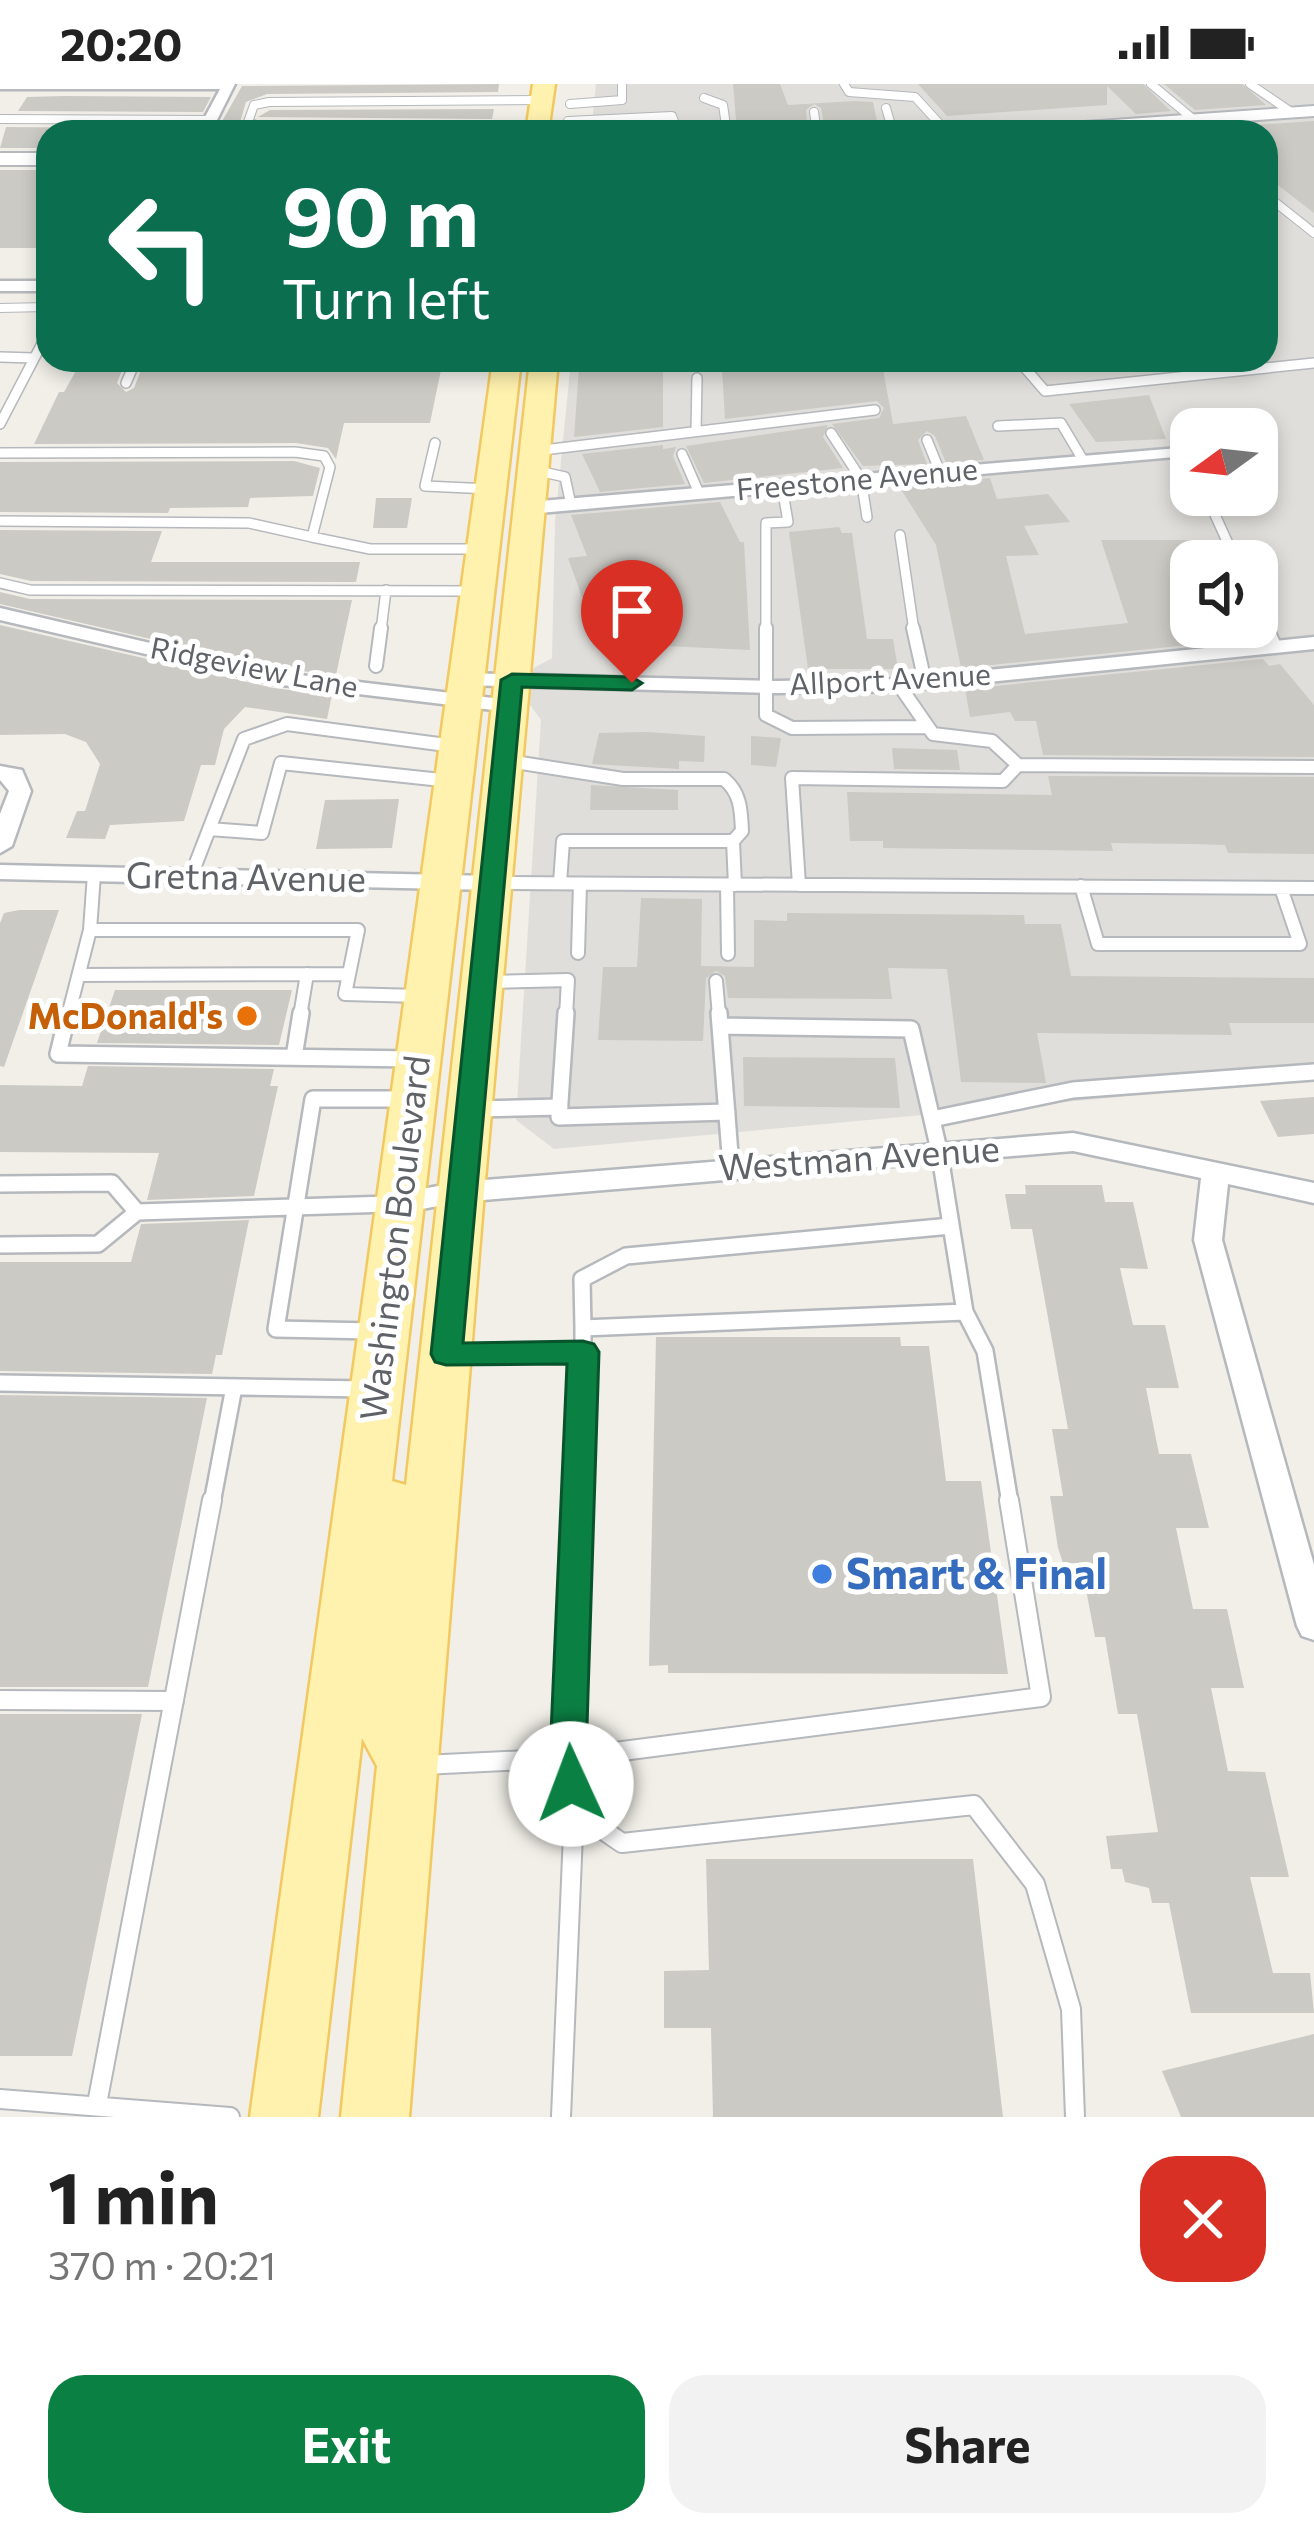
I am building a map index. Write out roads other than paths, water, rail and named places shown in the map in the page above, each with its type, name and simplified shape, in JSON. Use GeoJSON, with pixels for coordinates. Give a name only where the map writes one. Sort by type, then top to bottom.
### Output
{"type":"FeatureCollection","features":[{"type":"Feature","properties":{"kind":"main road","name":"Washington Boulevard"},"geometry":{"type":"LineString","coordinates":[[284,2117],[505,372]]}},
{"type":"Feature","properties":{"kind":"main road","name":"Washington Boulevard"},"geometry":{"type":"LineString","coordinates":[[375,2117],[460,1192],[543,372]]}},
{"type":"Feature","properties":{"kind":"main road"},"geometry":{"type":"LineString","coordinates":[[371,1447],[393,1513],[373,1701],[408,1766]]}},
{"type":"Feature","properties":{"kind":"street"},"geometry":{"type":"LineString","coordinates":[[0,85],[229,85],[210,120]]}},
{"type":"Feature","properties":{"kind":"street"},"geometry":{"type":"LineString","coordinates":[[1215,120],[1314,111]]}},
{"type":"Feature","properties":{"kind":"street"},"geometry":{"type":"LineString","coordinates":[[0,160],[36,160]]}},
{"type":"Feature","properties":{"kind":"street"},"geometry":{"type":"LineString","coordinates":[[0,286],[36,286]]}},
{"type":"Feature","properties":{"kind":"street","name":"Freestone Avenue"},"geometry":{"type":"LineString","coordinates":[[528,508],[1083,460],[1170,457]]}},
{"type":"Feature","properties":{"kind":"street","name":"Ridgeview Lane"},"geometry":{"type":"LineString","coordinates":[[0,614],[274,678],[511,693]]}},
{"type":"Feature","properties":{"kind":"street","name":"Allport Avenue"},"geometry":{"type":"LineString","coordinates":[[1278,646],[1314,643]]}},
{"type":"Feature","properties":{"kind":"street","name":"Allport Avenue"},"geometry":{"type":"LineString","coordinates":[[511,693],[899,685],[1256,648]]}},
{"type":"Feature","properties":{"kind":"street"},"geometry":{"type":"LineString","coordinates":[[0,773],[14,776],[20,790],[0,847]]}},
{"type":"Feature","properties":{"kind":"street","name":"Gretna Avenue"},"geometry":{"type":"LineString","coordinates":[[0,872],[492,883]]}},
{"type":"Feature","properties":{"kind":"street","name":"Westman Avenue"},"geometry":{"type":"LineString","coordinates":[[400,1203],[460,1192],[731,1167],[1073,1142],[1314,1193]]}},
{"type":"Feature","properties":{"kind":"street"},"geometry":{"type":"LineString","coordinates":[[1215,1175],[1208,1240],[1314,1627]]}},
{"type":"Feature","properties":{"kind":"lane"},"geometry":{"type":"LineString","coordinates":[[569,110],[622,100],[622,84]]}},
{"type":"Feature","properties":{"kind":"lane"},"geometry":{"type":"LineString","coordinates":[[844,84],[849,92],[914,97],[936,120]]}},
{"type":"Feature","properties":{"kind":"lane"},"geometry":{"type":"LineString","coordinates":[[1151,84],[1174,120]]}},
{"type":"Feature","properties":{"kind":"lane"},"geometry":{"type":"LineString","coordinates":[[1250,84],[1291,112]]}},
{"type":"Feature","properties":{"kind":"lane"},"geometry":{"type":"LineString","coordinates":[[249,120],[254,105],[265,102],[543,92]]}},
{"type":"Feature","properties":{"kind":"lane"},"geometry":{"type":"LineString","coordinates":[[704,98],[723,105],[725,120]]}},
{"type":"Feature","properties":{"kind":"lane"},"geometry":{"type":"LineString","coordinates":[[886,108],[890,120]]}},
{"type":"Feature","properties":{"kind":"lane"},"geometry":{"type":"LineString","coordinates":[[569,110],[672,116],[674,120]]}},
{"type":"Feature","properties":{"kind":"lane"},"geometry":{"type":"LineString","coordinates":[[814,112],[815,120]]}},
{"type":"Feature","properties":{"kind":"lane"},"geometry":{"type":"LineString","coordinates":[[0,119],[36,120]]}},
{"type":"Feature","properties":{"kind":"lane"},"geometry":{"type":"LineString","coordinates":[[1278,204],[1314,233]]}},
{"type":"Feature","properties":{"kind":"lane"},"geometry":{"type":"LineString","coordinates":[[0,308],[36,307]]}},
{"type":"Feature","properties":{"kind":"lane"},"geometry":{"type":"LineString","coordinates":[[0,424],[36,354]]}},
{"type":"Feature","properties":{"kind":"lane"},"geometry":{"type":"LineString","coordinates":[[0,357],[34,358]]}},
{"type":"Feature","properties":{"kind":"lane"},"geometry":{"type":"LineString","coordinates":[[1278,367],[1314,363]]}},
{"type":"Feature","properties":{"kind":"lane"},"geometry":{"type":"LineString","coordinates":[[126,382],[131,372]]}},
{"type":"Feature","properties":{"kind":"lane"},"geometry":{"type":"LineString","coordinates":[[1029,372],[1046,391],[1228,372]]}},
{"type":"Feature","properties":{"kind":"lane"},"geometry":{"type":"LineString","coordinates":[[696,431],[697,378]]}},
{"type":"Feature","properties":{"kind":"lane"},"geometry":{"type":"LineString","coordinates":[[534,460],[696,431],[875,410]]}},
{"type":"Feature","properties":{"kind":"lane"},"geometry":{"type":"LineString","coordinates":[[998,426],[1060,423],[1083,460]]}},
{"type":"Feature","properties":{"kind":"lane"},"geometry":{"type":"LineString","coordinates":[[831,433],[861,479],[867,518]]}},
{"type":"Feature","properties":{"kind":"lane"},"geometry":{"type":"LineString","coordinates":[[927,440],[940,472]]}},
{"type":"Feature","properties":{"kind":"lane"},"geometry":{"type":"LineString","coordinates":[[435,443],[425,487],[490,489]]}},
{"type":"Feature","properties":{"kind":"lane"},"geometry":{"type":"LineString","coordinates":[[0,453],[314,453],[325,456],[329,472],[312,537]]}},
{"type":"Feature","properties":{"kind":"lane"},"geometry":{"type":"LineString","coordinates":[[682,454],[699,493]]}},
{"type":"Feature","properties":{"kind":"lane"},"geometry":{"type":"LineString","coordinates":[[534,460],[565,477],[571,505]]}},
{"type":"Feature","properties":{"kind":"lane"},"geometry":{"type":"LineString","coordinates":[[782,486],[788,522],[766,523],[766,715],[792,728],[928,727]]}},
{"type":"Feature","properties":{"kind":"lane"},"geometry":{"type":"LineString","coordinates":[[0,520],[264,524],[370,549],[482,549]]}},
{"type":"Feature","properties":{"kind":"lane"},"geometry":{"type":"LineString","coordinates":[[900,536],[919,669],[925,682]]}},
{"type":"Feature","properties":{"kind":"lane"},"geometry":{"type":"LineString","coordinates":[[0,583],[30,590],[477,591]]}},
{"type":"Feature","properties":{"kind":"lane"},"geometry":{"type":"LineString","coordinates":[[376,666],[386,590]]}},
{"type":"Feature","properties":{"kind":"lane"},"geometry":{"type":"LineString","coordinates":[[899,685],[933,734],[992,741],[1018,765],[1314,767]]}},
{"type":"Feature","properties":{"kind":"lane"},"geometry":{"type":"LineString","coordinates":[[191,876],[244,739],[287,724],[453,764]]}},
{"type":"Feature","properties":{"kind":"lane"},"geometry":{"type":"LineString","coordinates":[[505,760],[623,779],[724,779],[735,786],[742,831],[734,841],[728,955]]}},
{"type":"Feature","properties":{"kind":"lane"},"geometry":{"type":"LineString","coordinates":[[209,829],[262,833],[281,763],[453,764]]}},
{"type":"Feature","properties":{"kind":"lane"},"geometry":{"type":"LineString","coordinates":[[799,885],[792,778],[1003,781],[1018,765]]}},
{"type":"Feature","properties":{"kind":"lane"},"geometry":{"type":"LineString","coordinates":[[560,884],[563,841],[734,841]]}},
{"type":"Feature","properties":{"kind":"lane"},"geometry":{"type":"LineString","coordinates":[[94,874],[90,930],[58,1054],[294,1058],[413,1079]]}},
{"type":"Feature","properties":{"kind":"lane"},"geometry":{"type":"LineString","coordinates":[[492,883],[1314,888]]}},
{"type":"Feature","properties":{"kind":"lane"},"geometry":{"type":"LineString","coordinates":[[578,953],[580,884]]}},
{"type":"Feature","properties":{"kind":"lane"},"geometry":{"type":"LineString","coordinates":[[1081,886],[1098,944],[1300,944],[1281,888]]}},
{"type":"Feature","properties":{"kind":"lane"},"geometry":{"type":"LineString","coordinates":[[90,930],[358,930],[345,994],[424,997]]}},
{"type":"Feature","properties":{"kind":"lane"},"geometry":{"type":"LineString","coordinates":[[294,1058],[308,974]]}},
{"type":"Feature","properties":{"kind":"lane"},"geometry":{"type":"LineString","coordinates":[[79,975],[349,974]]}},
{"type":"Feature","properties":{"kind":"lane"},"geometry":{"type":"LineString","coordinates":[[482,982],[568,980],[560,1117],[727,1112]]}},
{"type":"Feature","properties":{"kind":"lane"},"geometry":{"type":"LineString","coordinates":[[716,981],[731,1167]]}},
{"type":"Feature","properties":{"kind":"lane"},"geometry":{"type":"LineString","coordinates":[[408,1766],[568,1757],[1041,1697],[985,1351],[965,1312],[939,1150],[911,1029],[720,1026]]}},
{"type":"Feature","properties":{"kind":"lane"},"geometry":{"type":"LineString","coordinates":[[932,1119],[986,1103],[1114,1086],[1314,1072]]}},
{"type":"Feature","properties":{"kind":"lane"},"geometry":{"type":"LineString","coordinates":[[381,1331],[276,1329],[313,1100],[413,1079]]}},
{"type":"Feature","properties":{"kind":"lane"},"geometry":{"type":"LineString","coordinates":[[470,1109],[560,1107]]}},
{"type":"Feature","properties":{"kind":"lane"},"geometry":{"type":"LineString","coordinates":[[0,1184],[112,1184],[136,1212]]}},
{"type":"Feature","properties":{"kind":"lane"},"geometry":{"type":"LineString","coordinates":[[0,1245],[98,1244],[136,1212],[400,1203]]}},
{"type":"Feature","properties":{"kind":"lane"},"geometry":{"type":"LineString","coordinates":[[561,2117],[574,1810],[568,1757],[582,1279],[596,1266],[644,1251],[951,1226]]}},
{"type":"Feature","properties":{"kind":"lane"},"geometry":{"type":"LineString","coordinates":[[583,1328],[965,1312]]}},
{"type":"Feature","properties":{"kind":"lane"},"geometry":{"type":"LineString","coordinates":[[446,1354],[583,1352]]}},
{"type":"Feature","properties":{"kind":"lane"},"geometry":{"type":"LineString","coordinates":[[0,1384],[374,1389]]}},
{"type":"Feature","properties":{"kind":"lane"},"geometry":{"type":"LineString","coordinates":[[97,2104],[234,1387]]}},
{"type":"Feature","properties":{"kind":"lane"},"geometry":{"type":"LineString","coordinates":[[0,1700],[174,1702]]}},
{"type":"Feature","properties":{"kind":"lane"},"geometry":{"type":"LineString","coordinates":[[574,1810],[622,1843],[974,1805],[1035,1884],[1071,2009],[1075,2117]]}},
{"type":"Feature","properties":{"kind":"lane"},"geometry":{"type":"LineString","coordinates":[[0,2098],[230,2117]]}},
{"type":"Feature","properties":{"kind":"place","name":"McDonald's"},"geometry":{"type":"Point","coordinates":[247,1016]}},
{"type":"Feature","properties":{"kind":"place","name":"Smart & Final"},"geometry":{"type":"Point","coordinates":[822,1574]}}]}
